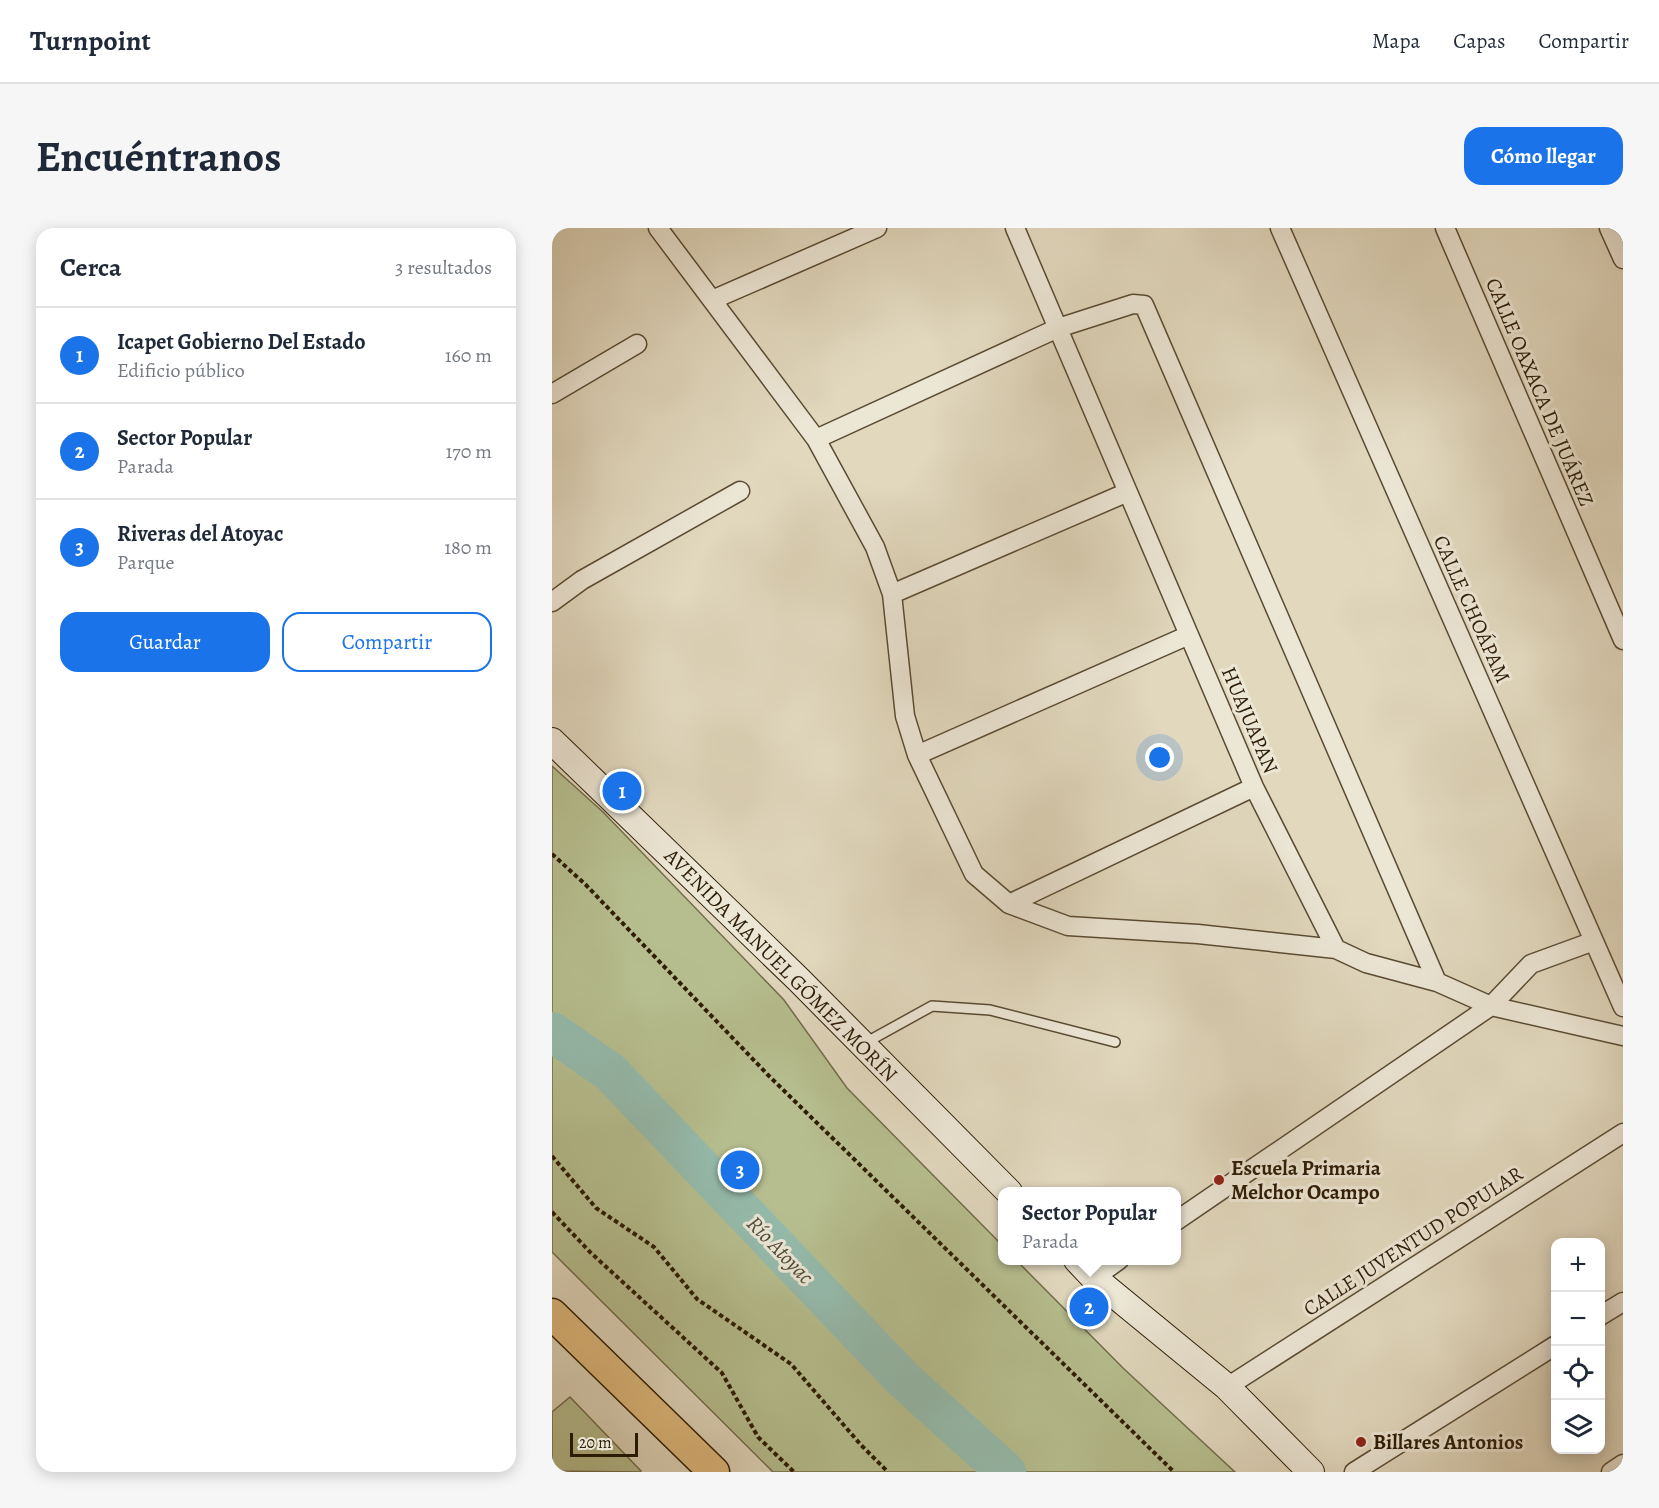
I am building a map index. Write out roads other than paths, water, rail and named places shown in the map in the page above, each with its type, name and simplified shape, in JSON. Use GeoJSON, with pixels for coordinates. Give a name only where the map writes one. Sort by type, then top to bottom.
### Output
{"type":"FeatureCollection","features":[{"type":"Feature","properties":{"kind":"main road"},"geometry":{"type":"LineString","coordinates":[[552,1314],[714,1472]]}},
{"type":"Feature","properties":{"kind":"street"},"geometry":{"type":"LineString","coordinates":[[658,228],[816,439],[875,547],[892,594],[905,716],[917,755],[974,873],[1008,904],[1068,926],[1198,934],[1336,949],[1366,963],[1437,982],[1491,1006],[1623,1036]]}},
{"type":"Feature","properties":{"kind":"street"},"geometry":{"type":"LineString","coordinates":[[712,300],[877,228]]}},
{"type":"Feature","properties":{"kind":"street","name":"HUAJUAPAN"},"geometry":{"type":"LineString","coordinates":[[1015,228],[1254,787],[1336,949]]}},
{"type":"Feature","properties":{"kind":"street","name":"CALLE CHOÁPAM"},"geometry":{"type":"LineString","coordinates":[[1280,228],[1623,1007]]}},
{"type":"Feature","properties":{"kind":"street","name":"CALLE OAXACA DE JUÁREZ"},"geometry":{"type":"LineString","coordinates":[[1445,228],[1623,640]]}},
{"type":"Feature","properties":{"kind":"street"},"geometry":{"type":"LineString","coordinates":[[1610,228],[1623,259]]}},
{"type":"Feature","properties":{"kind":"street"},"geometry":{"type":"LineString","coordinates":[[816,439],[1058,328],[1133,304],[1144,305],[1437,982]]}},
{"type":"Feature","properties":{"kind":"street"},"geometry":{"type":"LineString","coordinates":[[552,394],[637,344]]}},
{"type":"Feature","properties":{"kind":"street"},"geometry":{"type":"LineString","coordinates":[[552,602],[582,580],[740,491]]}},
{"type":"Feature","properties":{"kind":"street"},"geometry":{"type":"LineString","coordinates":[[892,594],[1128,492]]}},
{"type":"Feature","properties":{"kind":"street"},"geometry":{"type":"LineString","coordinates":[[917,755],[1189,635]]}},
{"type":"Feature","properties":{"kind":"street","name":"AVENIDA MANUEL GÓMEZ MORÍN"},"geometry":{"type":"LineString","coordinates":[[552,741],[1005,1187]]}},
{"type":"Feature","properties":{"kind":"street"},"geometry":{"type":"LineString","coordinates":[[1008,904],[1254,787]]}},
{"type":"Feature","properties":{"kind":"street"},"geometry":{"type":"LineString","coordinates":[[1181,1218],[1491,1006],[1531,964],[1594,941]]}},
{"type":"Feature","properties":{"kind":"street","name":"CALLE JUVENTUD POPULAR"},"geometry":{"type":"LineString","coordinates":[[1227,1387],[1623,1133]]}},
{"type":"Feature","properties":{"kind":"street"},"geometry":{"type":"LineString","coordinates":[[1085,1269],[1100,1265]]}},
{"type":"Feature","properties":{"kind":"street"},"geometry":{"type":"LineString","coordinates":[[1085,1269],[1227,1387],[1311,1472]]}},
{"type":"Feature","properties":{"kind":"street"},"geometry":{"type":"LineString","coordinates":[[1605,1313],[1623,1302]]}},
{"type":"Feature","properties":{"kind":"street"},"geometry":{"type":"LineString","coordinates":[[1354,1472],[1554,1346]]}},
{"type":"Feature","properties":{"kind":"street"},"geometry":{"type":"LineString","coordinates":[[1611,1472],[1623,1464]]}},
{"type":"Feature","properties":{"kind":"lane"},"geometry":{"type":"LineString","coordinates":[[862,1044],[932,1006],[990,1010],[1115,1042]]}},
{"type":"Feature","properties":{"kind":"waterway","name":"Río Atoyac"},"geometry":{"type":"LineString","coordinates":[[552,1032],[610,1072],[903,1379],[1006,1472]]}},
{"type":"Feature","properties":{"kind":"place","name":"Icapet Gobierno Del Estado"},"geometry":{"type":"Point","coordinates":[622,791]}},
{"type":"Feature","properties":{"kind":"place","name":"Riveras del Atoyac"},"geometry":{"type":"Point","coordinates":[740,1170]}},
{"type":"Feature","properties":{"kind":"place","name":"Escuela Primaria Melchor Ocampo"},"geometry":{"type":"Point","coordinates":[1219,1180]}},
{"type":"Feature","properties":{"kind":"place","name":"Sector Popular"},"geometry":{"type":"Point","coordinates":[1089,1307]}},
{"type":"Feature","properties":{"kind":"place","name":"Billares Antonios"},"geometry":{"type":"Point","coordinates":[1361,1442]}}]}
